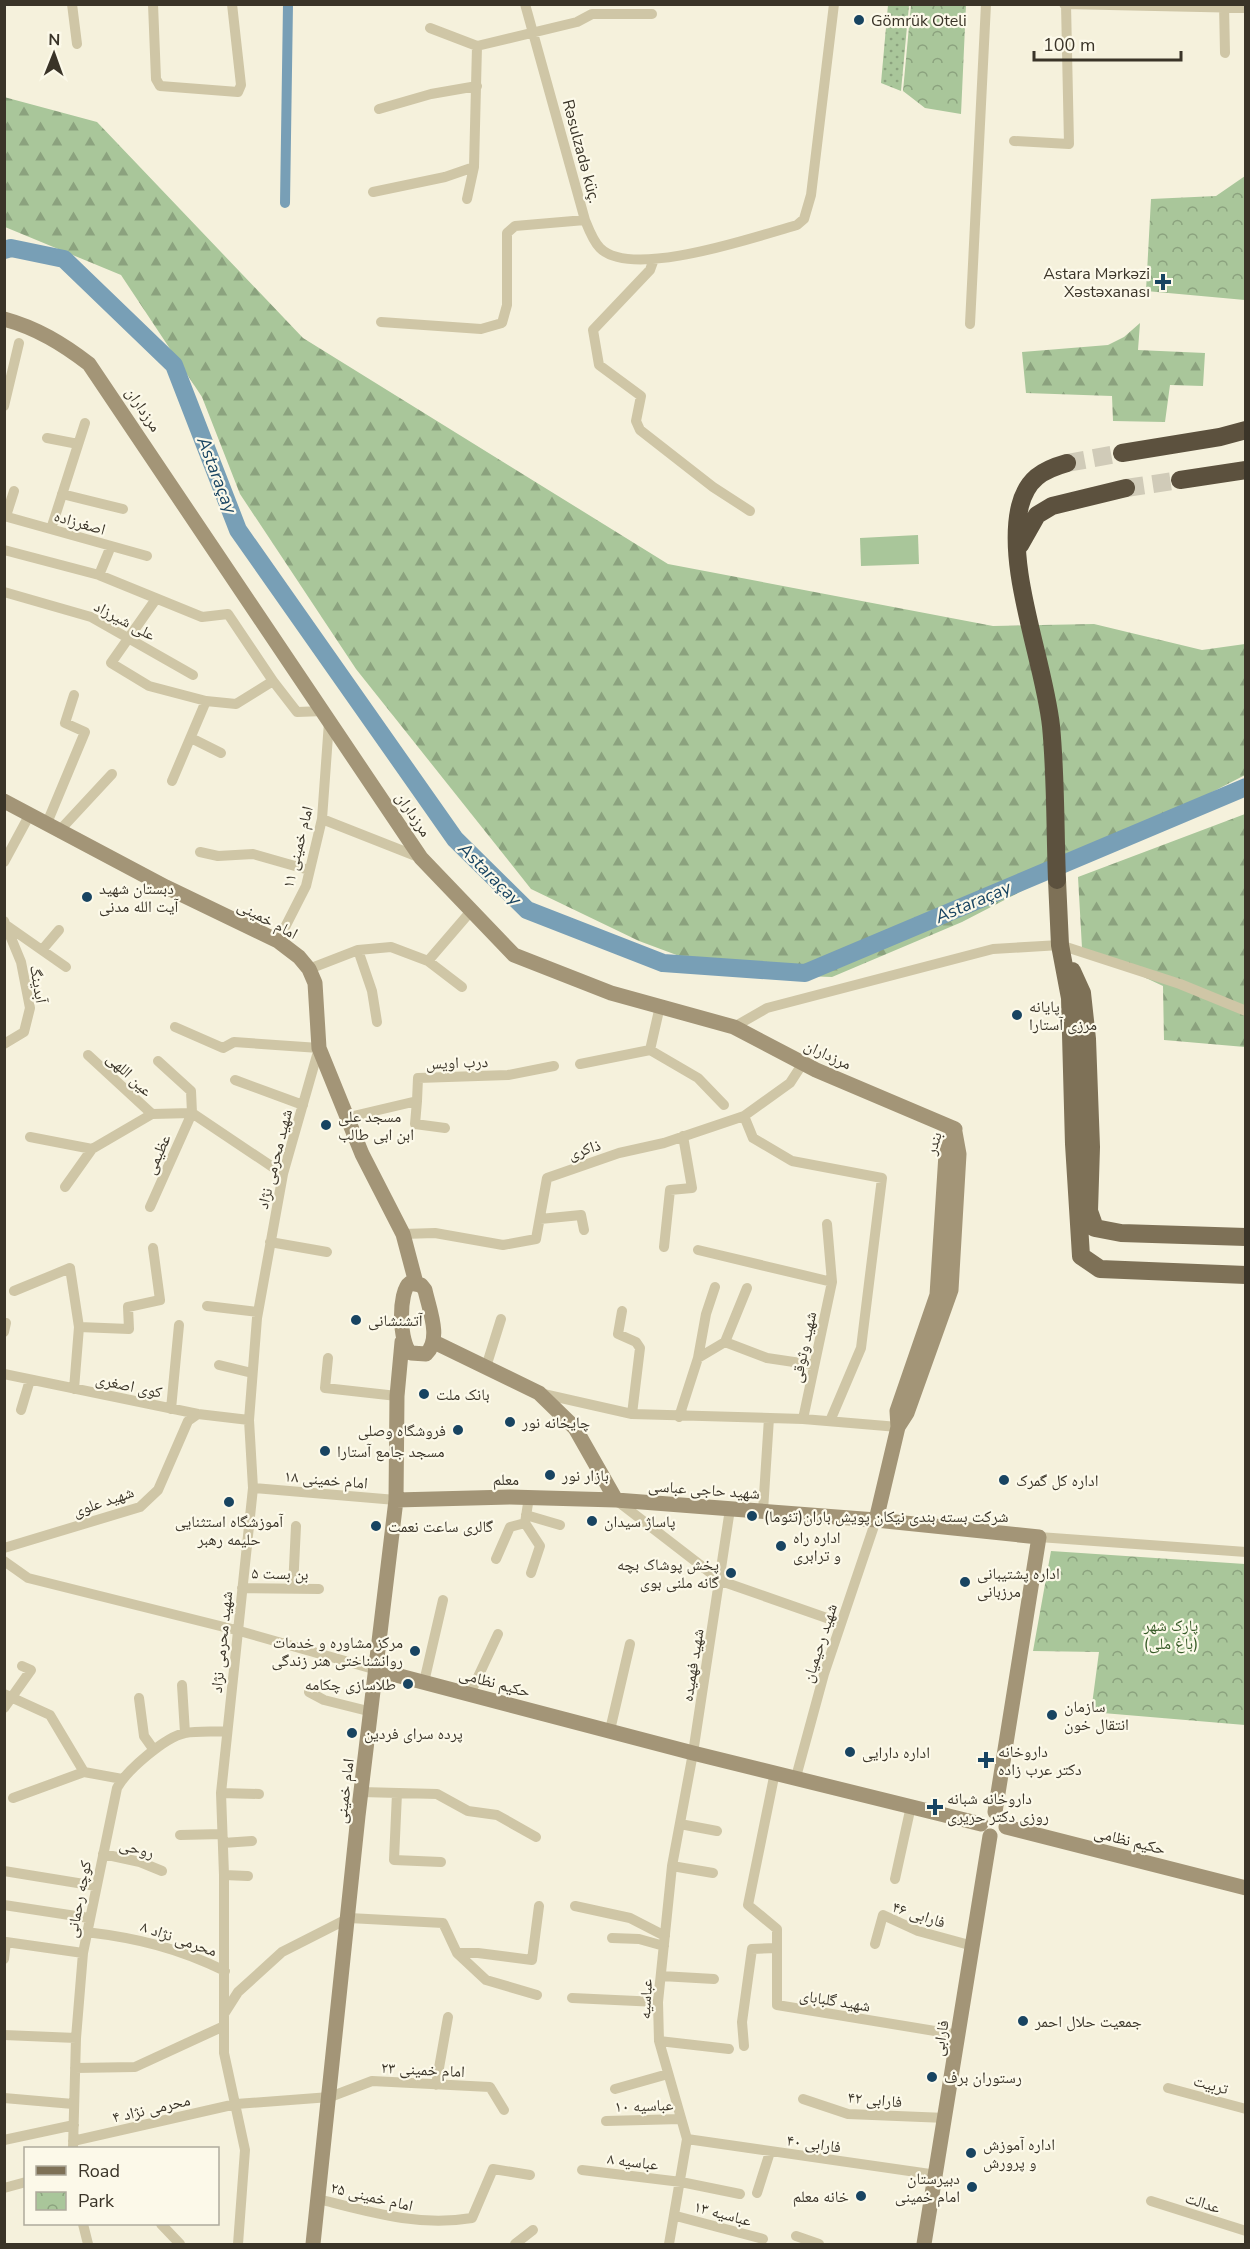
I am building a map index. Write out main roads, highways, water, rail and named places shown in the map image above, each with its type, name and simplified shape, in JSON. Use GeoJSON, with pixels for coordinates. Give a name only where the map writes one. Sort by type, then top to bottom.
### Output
{"type":"FeatureCollection","features":[{"type":"Feature","properties":{"kind":"highway"},"geometry":{"type":"LineString","coordinates":[[1122,453],[1220,437],[1245,430]]}},
{"type":"Feature","properties":{"kind":"highway"},"geometry":{"type":"LineString","coordinates":[[1057,880],[1051,726],[1028,617],[1018,549],[1019,513],[1027,487],[1034,476],[1044,469],[1067,463]]}},
{"type":"Feature","properties":{"kind":"highway"},"geometry":{"type":"LineString","coordinates":[[1180,480],[1245,470]]}},
{"type":"Feature","properties":{"kind":"highway"},"geometry":{"type":"LineString","coordinates":[[1018,549],[1036,515],[1052,506],[1126,488]]}},
{"type":"Feature","properties":{"kind":"main road"},"geometry":{"type":"LineString","coordinates":[[1057,880],[1060,945],[1070,998],[1074,1144],[1082,1256],[1100,1269],[1245,1275]]}},
{"type":"Feature","properties":{"kind":"main road"},"geometry":{"type":"LineString","coordinates":[[1060,945],[1082,993],[1088,1039],[1091,1147],[1089,1211],[1095,1228],[1121,1233],[1245,1237]]}},
{"type":"Feature","properties":{"kind":"waterway"},"geometry":{"type":"LineString","coordinates":[[285,203],[288,4]]}},
{"type":"Feature","properties":{"kind":"waterway","name":"Astaraçay"},"geometry":{"type":"LineString","coordinates":[[4,250],[11,248],[64,259],[174,365],[238,530],[455,839],[527,910],[663,963],[805,973],[1246,787]]}},
{"type":"Feature","properties":{"kind":"tunnel"},"geometry":{"type":"LineString","coordinates":[[1067,463],[1122,453]]}},
{"type":"Feature","properties":{"kind":"tunnel"},"geometry":{"type":"LineString","coordinates":[[1126,488],[1180,480]]}},
{"type":"Feature","properties":{"kind":"place","name":"Gömrük Oteli"},"geometry":{"type":"Point","coordinates":[859,20]}},
{"type":"Feature","properties":{"kind":"place","name":"Astara Mərkəzi Xəstəxanası"},"geometry":{"type":"Point","coordinates":[1163,282]}},
{"type":"Feature","properties":{"kind":"place","name":"دبستان شهید آیت الله مدنی"},"geometry":{"type":"Point","coordinates":[87,897]}},
{"type":"Feature","properties":{"kind":"place","name":"پایانه مرزی آستارا"},"geometry":{"type":"Point","coordinates":[1017,1015]}},
{"type":"Feature","properties":{"kind":"place","name":"مسجد علی ابن ابی طالب"},"geometry":{"type":"Point","coordinates":[326,1125]}},
{"type":"Feature","properties":{"kind":"place","name":"آتشنشانی"},"geometry":{"type":"Point","coordinates":[356,1320]}},
{"type":"Feature","properties":{"kind":"place","name":"بانک ملت"},"geometry":{"type":"Point","coordinates":[424,1394]}},
{"type":"Feature","properties":{"kind":"place","name":"چایخانه نور"},"geometry":{"type":"Point","coordinates":[510,1422]}},
{"type":"Feature","properties":{"kind":"place","name":"فروشگاه وصلی"},"geometry":{"type":"Point","coordinates":[458,1430]}},
{"type":"Feature","properties":{"kind":"place","name":"مسجد جامع آستارا"},"geometry":{"type":"Point","coordinates":[325,1451]}},
{"type":"Feature","properties":{"kind":"place","name":"بازار نور"},"geometry":{"type":"Point","coordinates":[550,1475]}},
{"type":"Feature","properties":{"kind":"place","name":"اداره کل گمرک"},"geometry":{"type":"Point","coordinates":[1004,1480]}},
{"type":"Feature","properties":{"kind":"place","name":"آموزشگاه استثنایی حلیمه رهبر"},"geometry":{"type":"Point","coordinates":[229,1502]}},
{"type":"Feature","properties":{"kind":"place","name":"شركت بسته بندی نيكان پويش باران(تئوما)"},"geometry":{"type":"Point","coordinates":[752,1516]}},
{"type":"Feature","properties":{"kind":"place","name":"پاساژ سیدان"},"geometry":{"type":"Point","coordinates":[592,1521]}},
{"type":"Feature","properties":{"kind":"place","name":"گالری ساعت نعمت"},"geometry":{"type":"Point","coordinates":[376,1526]}},
{"type":"Feature","properties":{"kind":"place","name":"اداره راه و ترابری"},"geometry":{"type":"Point","coordinates":[781,1546]}},
{"type":"Feature","properties":{"kind":"place","name":"پخش پوشاک بچه گانه ملنی بوی"},"geometry":{"type":"Point","coordinates":[731,1573]}},
{"type":"Feature","properties":{"kind":"place","name":"اداره پشتیبانی مرزبانی"},"geometry":{"type":"Point","coordinates":[965,1582]}},
{"type":"Feature","properties":{"kind":"place","name":"مرکز مشاوره و خدمات روانشناختی هنر زندگی"},"geometry":{"type":"Point","coordinates":[415,1651]}},
{"type":"Feature","properties":{"kind":"place","name":"طلاسازی چکامه"},"geometry":{"type":"Point","coordinates":[408,1684]}},
{"type":"Feature","properties":{"kind":"place","name":"سازمان انتقال خون"},"geometry":{"type":"Point","coordinates":[1052,1715]}},
{"type":"Feature","properties":{"kind":"place","name":"پرده سرای فردین"},"geometry":{"type":"Point","coordinates":[352,1733]}},
{"type":"Feature","properties":{"kind":"place","name":"اداره دارایی"},"geometry":{"type":"Point","coordinates":[850,1752]}},
{"type":"Feature","properties":{"kind":"place","name":"داروخانه دکتر عرب زاده"},"geometry":{"type":"Point","coordinates":[986,1760]}},
{"type":"Feature","properties":{"kind":"place","name":"داروخانه شبانه روزی دکتر حریری"},"geometry":{"type":"Point","coordinates":[935,1807]}},
{"type":"Feature","properties":{"kind":"place","name":"جمعیت حلال احمر"},"geometry":{"type":"Point","coordinates":[1023,2021]}},
{"type":"Feature","properties":{"kind":"place","name":"رستوران برف"},"geometry":{"type":"Point","coordinates":[932,2077]}},
{"type":"Feature","properties":{"kind":"place","name":"اداره آموزش و پرورش"},"geometry":{"type":"Point","coordinates":[971,2153]}},
{"type":"Feature","properties":{"kind":"place","name":"دبیرستان امام خمینی"},"geometry":{"type":"Point","coordinates":[972,2187]}},
{"type":"Feature","properties":{"kind":"place","name":"خانه معلم"},"geometry":{"type":"Point","coordinates":[861,2196]}},
{"type":"Feature","properties":{"kind":"park label","name":"پارک شهر (باغ ملی)"},"geometry":{"type":"Point","coordinates":[1171,1634]}}]}
